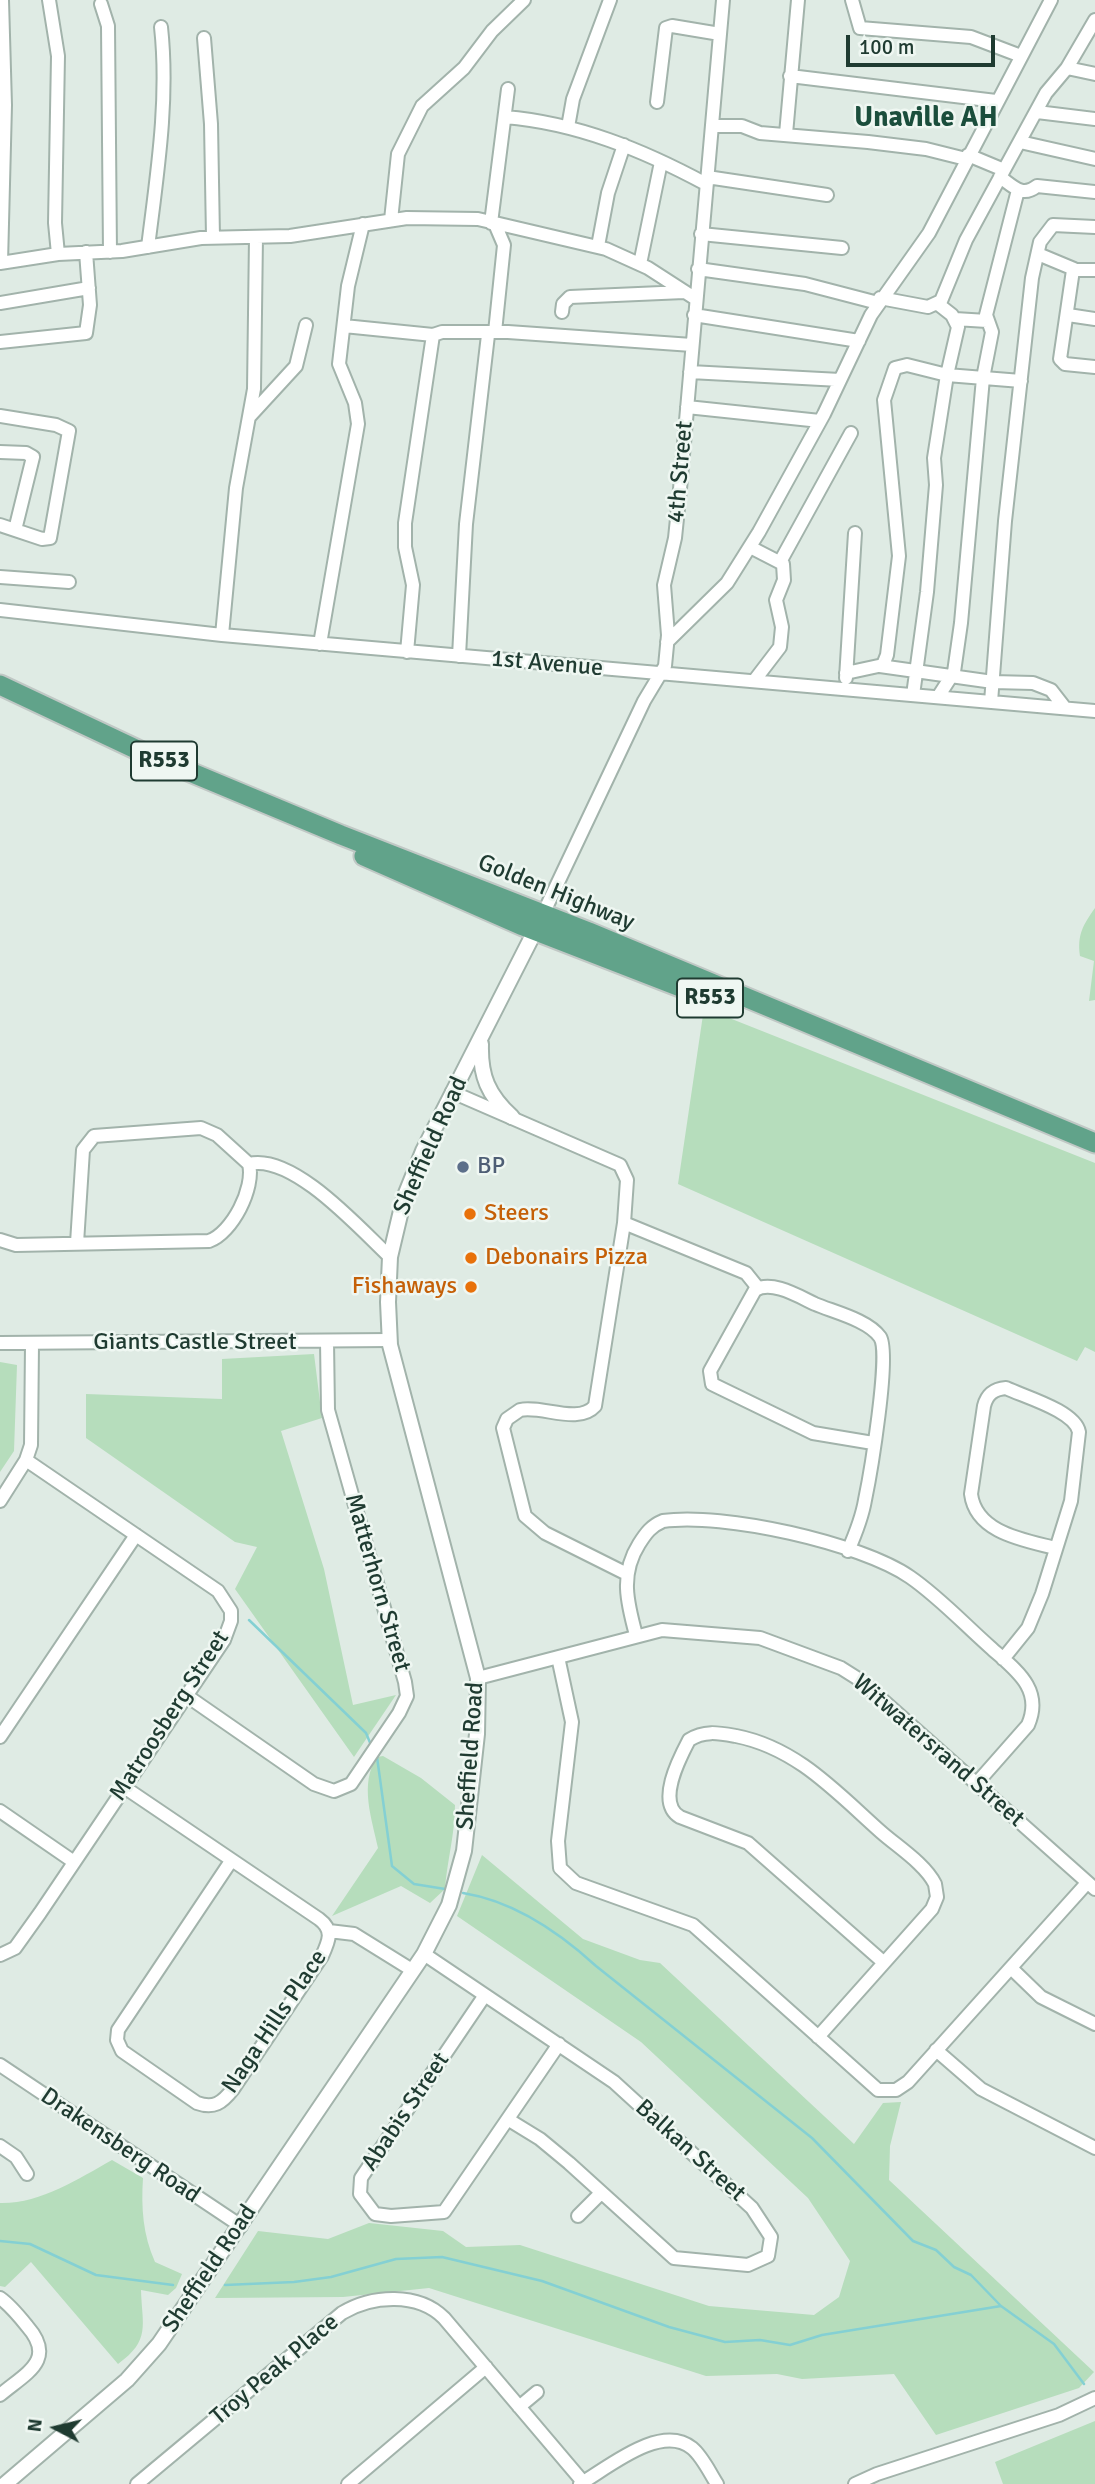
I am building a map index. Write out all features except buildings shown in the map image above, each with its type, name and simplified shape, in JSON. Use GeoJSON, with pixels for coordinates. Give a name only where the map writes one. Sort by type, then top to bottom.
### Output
{"type":"FeatureCollection","features":[{"type":"Feature","properties":{"kind":"main road","name":"Golden Highway"},"geometry":{"type":"LineString","coordinates":[[0,685],[142,752],[1095,1155]]}},
{"type":"Feature","properties":{"kind":"main road","name":"Golden Highway"},"geometry":{"type":"LineString","coordinates":[[0,698],[138,762],[1095,1143]]}},
{"type":"Feature","properties":{"kind":"street"},"geometry":{"type":"LineString","coordinates":[[2,0],[5,105],[0,263],[58,254],[110,252],[213,237],[290,236],[391,220],[435,217],[478,219],[597,246],[640,264],[696,299]]}},
{"type":"Feature","properties":{"kind":"street"},"geometry":{"type":"LineString","coordinates":[[50,0],[58,56],[55,223],[58,254]]}},
{"type":"Feature","properties":{"kind":"street"},"geometry":{"type":"LineString","coordinates":[[391,220],[398,154],[422,106],[464,68],[492,31],[524,0]]}},
{"type":"Feature","properties":{"kind":"street"},"geometry":{"type":"LineString","coordinates":[[568,127],[573,99],[610,0]]}},
{"type":"Feature","properties":{"kind":"street","name":"4th Street"},"geometry":{"type":"LineString","coordinates":[[539,922],[644,701],[661,674],[667,642],[664,584],[675,538],[723,0]]}},
{"type":"Feature","properties":{"kind":"street"},"geometry":{"type":"LineString","coordinates":[[786,134],[798,0]]}},
{"type":"Feature","properties":{"kind":"street"},"geometry":{"type":"LineString","coordinates":[[852,0],[860,28],[971,37],[1021,56]]}},
{"type":"Feature","properties":{"kind":"street"},"geometry":{"type":"LineString","coordinates":[[667,642],[727,583],[750,547],[820,421],[879,300],[921,248],[1051,0]]}},
{"type":"Feature","properties":{"kind":"street"},"geometry":{"type":"LineString","coordinates":[[101,4],[108,26],[110,252]]}},
{"type":"Feature","properties":{"kind":"street"},"geometry":{"type":"LineString","coordinates":[[938,304],[966,240],[1046,93],[1067,68],[1095,20]]}},
{"type":"Feature","properties":{"kind":"street"},"geometry":{"type":"LineString","coordinates":[[657,102],[666,29],[672,26],[720,34]]}},
{"type":"Feature","properties":{"kind":"street"},"geometry":{"type":"LineString","coordinates":[[148,247],[162,124],[164,56],[161,27]]}},
{"type":"Feature","properties":{"kind":"street"},"geometry":{"type":"LineString","coordinates":[[204,38],[211,124],[213,237]]}},
{"type":"Feature","properties":{"kind":"street"},"geometry":{"type":"LineString","coordinates":[[1067,68],[1095,74]]}},
{"type":"Feature","properties":{"kind":"street"},"geometry":{"type":"LineString","coordinates":[[790,76],[996,101]]}},
{"type":"Feature","properties":{"kind":"street"},"geometry":{"type":"LineString","coordinates":[[459,656],[466,524],[504,245],[493,223],[508,89]]}},
{"type":"Feature","properties":{"kind":"street"},"geometry":{"type":"LineString","coordinates":[[1037,112],[1095,119]]}},
{"type":"Feature","properties":{"kind":"street"},"geometry":{"type":"LineString","coordinates":[[505,117],[568,127],[624,145],[706,181],[827,195]]}},
{"type":"Feature","properties":{"kind":"street"},"geometry":{"type":"LineString","coordinates":[[712,126],[742,126],[760,133],[926,149],[967,157],[1002,173],[1018,190],[1029,192],[1037,186],[1095,192]]}},
{"type":"Feature","properties":{"kind":"street"},"geometry":{"type":"LineString","coordinates":[[1020,142],[1095,159]]}},
{"type":"Feature","properties":{"kind":"street"},"geometry":{"type":"LineString","coordinates":[[597,246],[608,193],[624,145]]}},
{"type":"Feature","properties":{"kind":"street"},"geometry":{"type":"LineString","coordinates":[[640,264],[661,162]]}},
{"type":"Feature","properties":{"kind":"street"},"geometry":{"type":"LineString","coordinates":[[938,697],[954,672],[961,623],[983,378],[991,334],[986,315],[1018,190]]}},
{"type":"Feature","properties":{"kind":"street"},"geometry":{"type":"LineString","coordinates":[[320,644],[358,424],[355,402],[339,370],[351,267],[363,224]]}},
{"type":"Feature","properties":{"kind":"street"},"geometry":{"type":"LineString","coordinates":[[991,702],[1021,381],[1038,254],[1043,235],[1053,225],[1095,227]]}},
{"type":"Feature","properties":{"kind":"street"},"geometry":{"type":"LineString","coordinates":[[701,234],[842,248]]}},
{"type":"Feature","properties":{"kind":"street"},"geometry":{"type":"LineString","coordinates":[[222,635],[236,488],[254,389],[256,237]]}},
{"type":"Feature","properties":{"kind":"street"},"geometry":{"type":"LineString","coordinates":[[0,342],[86,334],[90,321],[86,252]]}},
{"type":"Feature","properties":{"kind":"street"},"geometry":{"type":"LineString","coordinates":[[1038,254],[1074,269],[1095,270]]}},
{"type":"Feature","properties":{"kind":"street"},"geometry":{"type":"LineString","coordinates":[[698,269],[805,284],[919,307],[938,304]]}},
{"type":"Feature","properties":{"kind":"street"},"geometry":{"type":"LineString","coordinates":[[1074,269],[1061,361],[1065,364],[1095,367]]}},
{"type":"Feature","properties":{"kind":"street"},"geometry":{"type":"LineString","coordinates":[[0,303],[89,288]]}},
{"type":"Feature","properties":{"kind":"street"},"geometry":{"type":"LineString","coordinates":[[562,312],[566,299],[570,297],[684,292]]}},
{"type":"Feature","properties":{"kind":"street"},"geometry":{"type":"LineString","coordinates":[[913,695],[934,519],[934,458],[947,375],[958,327],[955,319],[938,304]]}},
{"type":"Feature","properties":{"kind":"street"},"geometry":{"type":"LineString","coordinates":[[694,315],[859,341]]}},
{"type":"Feature","properties":{"kind":"street"},"geometry":{"type":"LineString","coordinates":[[1068,315],[1095,319]]}},
{"type":"Feature","properties":{"kind":"street"},"geometry":{"type":"LineString","coordinates":[[955,319],[987,321]]}},
{"type":"Feature","properties":{"kind":"street"},"geometry":{"type":"LineString","coordinates":[[250,416],[296,366],[306,325]]}},
{"type":"Feature","properties":{"kind":"street"},"geometry":{"type":"LineString","coordinates":[[344,326],[433,335],[450,332],[692,345]]}},
{"type":"Feature","properties":{"kind":"street"},"geometry":{"type":"LineString","coordinates":[[407,652],[413,585],[405,547],[405,523],[433,335]]}},
{"type":"Feature","properties":{"kind":"street"},"geometry":{"type":"LineString","coordinates":[[880,666],[885,663],[887,654],[899,556],[884,400],[899,365],[947,375],[1021,381]]}},
{"type":"Feature","properties":{"kind":"street"},"geometry":{"type":"LineString","coordinates":[[690,372],[840,380]]}},
{"type":"Feature","properties":{"kind":"street"},"geometry":{"type":"LineString","coordinates":[[687,407],[820,421]]}},
{"type":"Feature","properties":{"kind":"street"},"geometry":{"type":"LineString","coordinates":[[0,416],[56,425],[69,431],[50,538],[42,539],[0,525]]}},
{"type":"Feature","properties":{"kind":"street"},"geometry":{"type":"LineString","coordinates":[[780,562],[851,433]]}},
{"type":"Feature","properties":{"kind":"street"},"geometry":{"type":"LineString","coordinates":[[0,452],[26,453],[33,457],[15,530]]}},
{"type":"Feature","properties":{"kind":"street"},"geometry":{"type":"LineString","coordinates":[[846,689],[855,533]]}},
{"type":"Feature","properties":{"kind":"street"},"geometry":{"type":"LineString","coordinates":[[750,547],[785,567],[776,600],[782,627],[780,647],[754,681]]}},
{"type":"Feature","properties":{"kind":"street"},"geometry":{"type":"LineString","coordinates":[[0,577],[69,582]]}},
{"type":"Feature","properties":{"kind":"street","name":"1st Avenue"},"geometry":{"type":"LineString","coordinates":[[0,610],[222,635],[1095,711]]}},
{"type":"Feature","properties":{"kind":"street"},"geometry":{"type":"LineString","coordinates":[[846,673],[864,667],[880,666],[993,682],[1015,681],[1051,690],[1065,708]]}},
{"type":"Feature","properties":{"kind":"street","name":"Sheffield Road"},"geometry":{"type":"LineString","coordinates":[[5,2484],[111,2395],[144,2362],[240,2226],[424,1954],[449,1905],[464,1851],[477,1734],[478,1678],[404,1405],[390,1340],[387,1302],[390,1257],[404,1199],[452,1092],[539,922]]}},
{"type":"Feature","properties":{"kind":"street"},"geometry":{"type":"LineString","coordinates":[[481,1039],[482,1078],[493,1098],[512,1117]]}},
{"type":"Feature","properties":{"kind":"street"},"geometry":{"type":"LineString","coordinates":[[452,1092],[620,1165],[627,1180],[624,1223],[595,1406],[591,1411],[579,1414],[528,1408],[507,1419],[503,1428],[525,1516],[545,1533],[627,1574]]}},
{"type":"Feature","properties":{"kind":"street"},"geometry":{"type":"LineString","coordinates":[[0,1240],[16,1245],[197,1243],[216,1238],[229,1224],[250,1181],[249,1164],[217,1135],[201,1128],[94,1136],[83,1150],[77,1243]]}},
{"type":"Feature","properties":{"kind":"street"},"geometry":{"type":"LineString","coordinates":[[249,1164],[263,1161],[289,1170],[390,1257]]}},
{"type":"Feature","properties":{"kind":"street"},"geometry":{"type":"LineString","coordinates":[[624,1223],[746,1273],[758,1288]]}},
{"type":"Feature","properties":{"kind":"street"},"geometry":{"type":"LineString","coordinates":[[758,1288],[772,1287],[794,1294],[870,1328],[881,1338],[886,1351],[865,1502],[848,1551]]}},
{"type":"Feature","properties":{"kind":"street"},"geometry":{"type":"LineString","coordinates":[[758,1288],[719,1352],[710,1371],[712,1384],[813,1433],[873,1443]]}},
{"type":"Feature","properties":{"kind":"street","name":"Giants Castle Street"},"geometry":{"type":"LineString","coordinates":[[0,1343],[390,1340]]}},
{"type":"Feature","properties":{"kind":"street","name":"Matterhorn Street"},"geometry":{"type":"LineString","coordinates":[[187,1696],[314,1784],[334,1791],[351,1784],[405,1703],[405,1682],[328,1410],[327,1341]]}},
{"type":"Feature","properties":{"kind":"street"},"geometry":{"type":"LineString","coordinates":[[0,1501],[26,1460],[33,1426],[33,1344]]}},
{"type":"Feature","properties":{"kind":"street"},"geometry":{"type":"LineString","coordinates":[[1003,1659],[1033,1618],[1071,1501],[1078,1426],[1063,1413],[1006,1388],[997,1390],[988,1396],[984,1406],[971,1494],[974,1508],[1000,1531],[1055,1548]]}},
{"type":"Feature","properties":{"kind":"street","name":"Matroosberg Street"},"geometry":{"type":"LineString","coordinates":[[0,1955],[15,1948],[187,1696],[223,1640],[231,1621],[230,1611],[218,1591],[26,1460]]}},
{"type":"Feature","properties":{"kind":"street"},"geometry":{"type":"LineString","coordinates":[[636,1635],[626,1593],[627,1574],[636,1550],[649,1531],[654,1525],[669,1520],[786,1530],[909,1576],[1028,1684],[1034,1703],[1028,1725],[976,1784]]}},
{"type":"Feature","properties":{"kind":"street"},"geometry":{"type":"LineString","coordinates":[[0,1737],[136,1535]]}},
{"type":"Feature","properties":{"kind":"street","name":"Witwatersrand Street"},"geometry":{"type":"LineString","coordinates":[[478,1678],[662,1630],[760,1638],[841,1668],[889,1705],[1091,1886]]}},
{"type":"Feature","properties":{"kind":"street"},"geometry":{"type":"LineString","coordinates":[[558,1657],[572,1722],[557,1850],[560,1868],[576,1882],[693,1925],[864,2079],[882,2091],[896,2090],[908,2082],[1011,1968],[1091,1886]]}},
{"type":"Feature","properties":{"kind":"street"},"geometry":{"type":"LineString","coordinates":[[818,2037],[932,1909],[937,1897],[933,1879],[818,1775],[789,1754],[754,1740],[727,1735],[708,1733],[689,1740],[669,1796],[673,1812],[748,1843],[883,1961]]}},
{"type":"Feature","properties":{"kind":"street","name":"Naga Hills Place"},"geometry":{"type":"LineString","coordinates":[[124,1787],[319,1919],[329,1931],[329,1941],[322,1956],[233,2089],[217,2105],[197,2103],[122,2051],[117,2040],[118,2030],[231,1861]]}},
{"type":"Feature","properties":{"kind":"street"},"geometry":{"type":"LineString","coordinates":[[0,1811],[74,1862]]}},
{"type":"Feature","properties":{"kind":"street"},"geometry":{"type":"LineString","coordinates":[[329,1931],[354,1934],[412,1970]]}},
{"type":"Feature","properties":{"kind":"street","name":"Balkan Street"},"geometry":{"type":"LineString","coordinates":[[424,1954],[614,2082],[752,2208],[771,2236],[770,2250],[763,2260],[748,2265],[674,2258],[541,2139],[509,2120]]}},
{"type":"Feature","properties":{"kind":"street"},"geometry":{"type":"LineString","coordinates":[[1011,1968],[1041,1997],[1095,2024]]}},
{"type":"Feature","properties":{"kind":"street","name":"Ababis Street"},"geometry":{"type":"LineString","coordinates":[[485,1995],[367,2166],[360,2186],[364,2203],[375,2214],[391,2216],[444,2212],[559,2044]]}},
{"type":"Feature","properties":{"kind":"street"},"geometry":{"type":"LineString","coordinates":[[936,2050],[981,2089],[1095,2148]]}},
{"type":"Feature","properties":{"kind":"street","name":"Drakensberg Road"},"geometry":{"type":"LineString","coordinates":[[0,2065],[240,2226]]}},
{"type":"Feature","properties":{"kind":"street"},"geometry":{"type":"LineString","coordinates":[[0,2146],[16,2157],[27,2174]]}},
{"type":"Feature","properties":{"kind":"street"},"geometry":{"type":"LineString","coordinates":[[578,2216],[601,2193]]}},
{"type":"Feature","properties":{"kind":"street"},"geometry":{"type":"LineString","coordinates":[[0,2298],[35,2335],[41,2350],[37,2364],[0,2395]]}},
{"type":"Feature","properties":{"kind":"street","name":"Troy Peak Place"},"geometry":{"type":"LineString","coordinates":[[137,2484],[342,2313],[358,2304],[401,2300],[424,2302],[444,2318],[582,2483]]}},
{"type":"Feature","properties":{"kind":"street"},"geometry":{"type":"LineString","coordinates":[[348,2484],[486,2367]]}},
{"type":"Feature","properties":{"kind":"street"},"geometry":{"type":"LineString","coordinates":[[519,2407],[537,2392]]}},
{"type":"Feature","properties":{"kind":"street"},"geometry":{"type":"LineString","coordinates":[[855,2484],[877,2474],[1059,2415],[1095,2398]]}},
{"type":"Feature","properties":{"kind":"street"},"geometry":{"type":"LineString","coordinates":[[582,2483],[653,2441],[670,2440],[694,2449],[717,2484]]}},
{"type":"Feature","properties":{"kind":"green space"},"geometry":{"type":"Polygon","coordinates":[[[1095,908],[1095,1000],[1089,1001],[1094,961],[1080,956],[1079,942],[1084,925],[1095,908]]]}},
{"type":"Feature","properties":{"kind":"green space"},"geometry":{"type":"Polygon","coordinates":[[[704,1008],[1095,1163],[1095,1352],[1085,1347],[1077,1361],[678,1184],[704,1008]]]}},
{"type":"Feature","properties":{"kind":"green space"},"geometry":{"type":"Polygon","coordinates":[[[314,1354],[322,1418],[281,1431],[324,1569],[353,1705],[396,1695],[354,1757],[235,1589],[257,1547],[235,1542],[86,1438],[86,1394],[222,1399],[222,1359],[314,1354]]]}},
{"type":"Feature","properties":{"kind":"green space"},"geometry":{"type":"Polygon","coordinates":[[[0,1362],[17,1365],[14,1451],[0,1472],[0,1362]]]}},
{"type":"Feature","properties":{"kind":"green space"},"geometry":{"type":"Polygon","coordinates":[[[383,1756],[421,1778],[455,1805],[445,1889],[430,1903],[401,1886],[332,1916],[378,1848],[370,1814],[368,1790],[372,1767],[377,1757],[383,1756]]]}},
{"type":"Feature","properties":{"kind":"green space"},"geometry":{"type":"Polygon","coordinates":[[[482,1855],[583,1939],[640,1960],[660,1963],[854,2144],[883,2103],[901,2102],[890,2146],[889,2180],[1094,2372],[1079,2388],[936,2435],[894,2374],[802,2379],[777,2374],[706,2376],[429,2288],[343,2297],[215,2298],[258,2231],[328,2239],[369,2223],[443,2231],[466,2247],[520,2245],[709,2306],[814,2315],[839,2297],[850,2261],[808,2198],[641,2042],[457,1916],[482,1855]]]}},
{"type":"Feature","properties":{"kind":"green space"},"geometry":{"type":"Polygon","coordinates":[[[112,2160],[143,2178],[144,2221],[155,2262],[182,2274],[176,2288],[168,2295],[141,2290],[143,2323],[140,2340],[118,2364],[31,2262],[5,2287],[0,2286],[0,2203],[44,2195],[112,2160]]]}},
{"type":"Feature","properties":{"kind":"green space"},"geometry":{"type":"Polygon","coordinates":[[[1095,2421],[1095,2484],[1003,2484],[995,2462],[1095,2421]]]}},
{"type":"Feature","properties":{"kind":"waterway"},"geometry":{"type":"LineString","coordinates":[[249,1620],[366,1733],[371,1745]]}},
{"type":"Feature","properties":{"kind":"waterway"},"geometry":{"type":"LineString","coordinates":[[377,1757],[392,1866],[414,1884],[445,1889]]}},
{"type":"Feature","properties":{"kind":"waterway"},"geometry":{"type":"LineString","coordinates":[[463,1893],[482,1897],[518,1911],[567,1942],[812,2138],[913,2241],[936,2250],[954,2267],[971,2275],[1001,2306]]}},
{"type":"Feature","properties":{"kind":"waterway"},"geometry":{"type":"LineString","coordinates":[[0,2241],[30,2244],[96,2275],[173,2285]]}},
{"type":"Feature","properties":{"kind":"waterway"},"geometry":{"type":"LineString","coordinates":[[225,2285],[294,2282],[331,2277],[396,2259],[442,2257],[542,2281],[669,2327],[725,2342],[760,2340],[790,2345],[822,2335],[1001,2306],[1054,2344],[1084,2384]]}},
{"type":"Feature","properties":{"kind":"place","name":"BP"},"geometry":{"type":"Point","coordinates":[463,1167]}},
{"type":"Feature","properties":{"kind":"place","name":"Steers"},"geometry":{"type":"Point","coordinates":[470,1214]}},
{"type":"Feature","properties":{"kind":"place","name":"Debonairs Pizza"},"geometry":{"type":"Point","coordinates":[471,1258]}},
{"type":"Feature","properties":{"kind":"place","name":"Fishaways"},"geometry":{"type":"Point","coordinates":[471,1287]}},
{"type":"Feature","properties":{"kind":"district","name":"Unaville AH"},"geometry":{"type":"Point","coordinates":[926,119]}}]}
